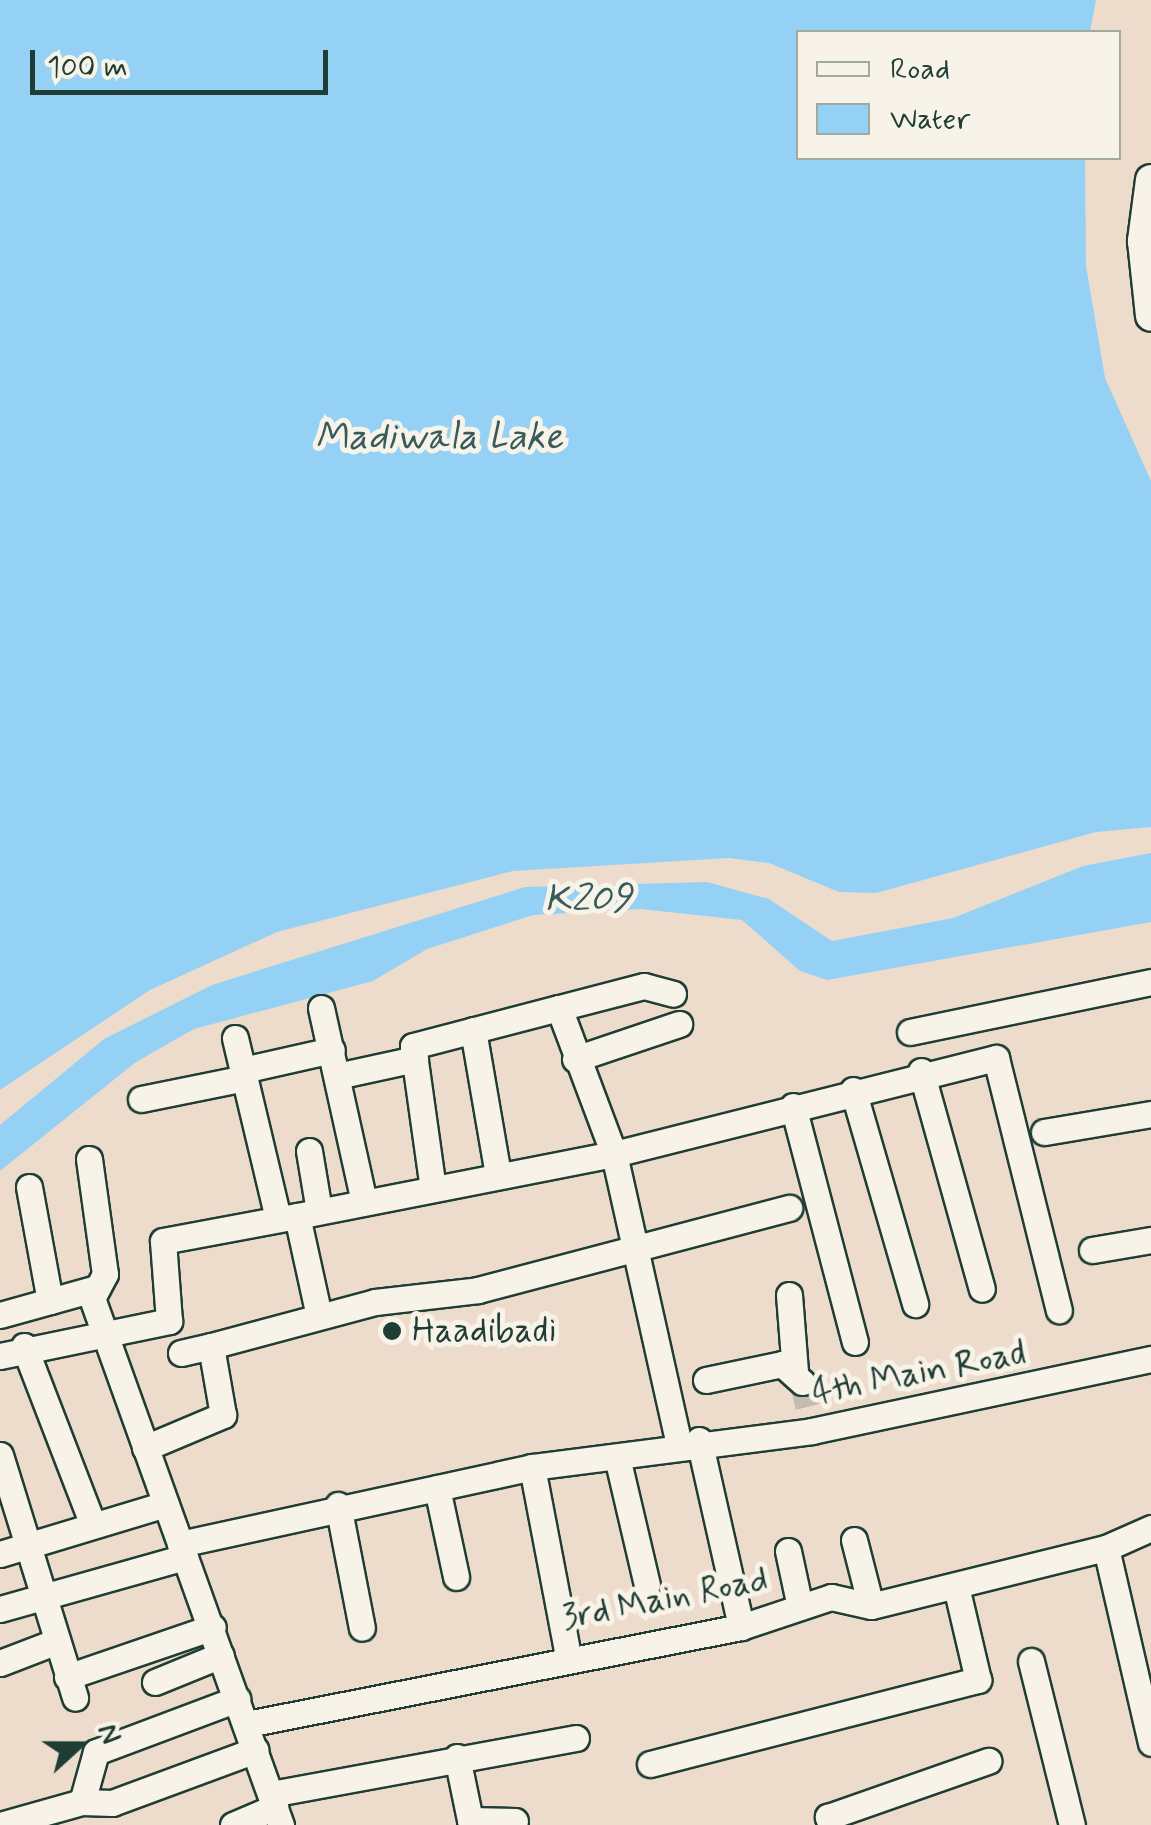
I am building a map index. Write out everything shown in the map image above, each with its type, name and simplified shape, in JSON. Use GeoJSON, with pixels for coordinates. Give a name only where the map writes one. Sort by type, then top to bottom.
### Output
{"type":"FeatureCollection","features":[{"type":"Feature","properties":{"kind":"main road"},"geometry":{"type":"LineString","coordinates":[[1151,180],[1143,241],[1151,316]]}},
{"type":"Feature","properties":{"kind":"street"},"geometry":{"type":"LineString","coordinates":[[910,1032],[1151,982]]}},
{"type":"Feature","properties":{"kind":"street"},"geometry":{"type":"LineString","coordinates":[[433,1188],[414,1046],[644,986],[672,994]]}},
{"type":"Feature","properties":{"kind":"street"},"geometry":{"type":"LineString","coordinates":[[321,1008],[364,1202]]}},
{"type":"Feature","properties":{"kind":"street"},"geometry":{"type":"LineString","coordinates":[[559,1008],[575,1059],[614,1154],[632,1252],[741,1627]]}},
{"type":"Feature","properties":{"kind":"street"},"geometry":{"type":"LineString","coordinates":[[575,1059],[680,1024]]}},
{"type":"Feature","properties":{"kind":"street"},"geometry":{"type":"LineString","coordinates":[[473,1030],[498,1174]]}},
{"type":"Feature","properties":{"kind":"street"},"geometry":{"type":"LineString","coordinates":[[235,1038],[244,1074],[298,1216],[319,1316]]}},
{"type":"Feature","properties":{"kind":"street"},"geometry":{"type":"LineString","coordinates":[[141,1099],[332,1050]]}},
{"type":"Feature","properties":{"kind":"street"},"geometry":{"type":"LineString","coordinates":[[93,1525],[12,1351],[169,1321],[163,1240],[614,1154],[922,1072],[996,1058],[1059,1310]]}},
{"type":"Feature","properties":{"kind":"street"},"geometry":{"type":"LineString","coordinates":[[337,1076],[415,1059]]}},
{"type":"Feature","properties":{"kind":"street"},"geometry":{"type":"LineString","coordinates":[[922,1072],[982,1290]]}},
{"type":"Feature","properties":{"kind":"street"},"geometry":{"type":"LineString","coordinates":[[854,1090],[915,1304]]}},
{"type":"Feature","properties":{"kind":"street"},"geometry":{"type":"LineString","coordinates":[[794,1106],[855,1342]]}},
{"type":"Feature","properties":{"kind":"street"},"geometry":{"type":"LineString","coordinates":[[1044,1132],[1151,1114]]}},
{"type":"Feature","properties":{"kind":"street"},"geometry":{"type":"LineString","coordinates":[[298,1216],[309,1152]]}},
{"type":"Feature","properties":{"kind":"street"},"geometry":{"type":"LineString","coordinates":[[89,1159],[105,1274],[97,1288],[106,1335],[276,1809]]}},
{"type":"Feature","properties":{"kind":"street"},"geometry":{"type":"LineString","coordinates":[[29,1187],[50,1301]]}},
{"type":"Feature","properties":{"kind":"street"},"geometry":{"type":"LineString","coordinates":[[181,1353],[319,1316],[632,1252],[789,1208]]}},
{"type":"Feature","properties":{"kind":"street"},"geometry":{"type":"LineString","coordinates":[[1092,1250],[1151,1240]]}},
{"type":"Feature","properties":{"kind":"street"},"geometry":{"type":"LineString","coordinates":[[0,1315],[97,1288]]}},
{"type":"Feature","properties":{"kind":"street"},"geometry":{"type":"LineString","coordinates":[[706,1380],[762,1366],[798,1377],[789,1295]]}},
{"type":"Feature","properties":{"kind":"street"},"geometry":{"type":"LineString","coordinates":[[146,1448],[223,1415],[211,1346]]}},
{"type":"Feature","properties":{"kind":"street","name":"4th Main Road"},"geometry":{"type":"LineString","coordinates":[[0,1609],[338,1505],[532,1467],[618,1457],[812,1424],[1151,1359]]}},
{"type":"Feature","properties":{"kind":"street"},"geometry":{"type":"LineString","coordinates":[[618,1457],[647,1585]]}},
{"type":"Feature","properties":{"kind":"street"},"geometry":{"type":"LineString","coordinates":[[532,1467],[568,1655]]}},
{"type":"Feature","properties":{"kind":"street"},"geometry":{"type":"LineString","coordinates":[[3,1468],[12,1550],[42,1598],[71,1688],[213,1628]]}},
{"type":"Feature","properties":{"kind":"street"},"geometry":{"type":"LineString","coordinates":[[437,1488],[456,1576]]}},
{"type":"Feature","properties":{"kind":"street"},"geometry":{"type":"LineString","coordinates":[[12,1550],[166,1504]]}},
{"type":"Feature","properties":{"kind":"street"},"geometry":{"type":"LineString","coordinates":[[338,1505],[362,1628]]}},
{"type":"Feature","properties":{"kind":"street","name":"3rd Main Road"},"geometry":{"type":"LineString","coordinates":[[246,1724],[568,1655],[741,1627],[831,1598],[871,1606],[1106,1548],[1151,1528]]}},
{"type":"Feature","properties":{"kind":"street"},"geometry":{"type":"LineString","coordinates":[[854,1540],[871,1606]]}},
{"type":"Feature","properties":{"kind":"street"},"geometry":{"type":"LineString","coordinates":[[1106,1548],[1151,1743]]}},
{"type":"Feature","properties":{"kind":"street"},"geometry":{"type":"LineString","coordinates":[[788,1551],[800,1608]]}},
{"type":"Feature","properties":{"kind":"street"},"geometry":{"type":"LineString","coordinates":[[650,1764],[978,1680],[956,1586]]}},
{"type":"Feature","properties":{"kind":"street"},"geometry":{"type":"LineString","coordinates":[[0,1663],[57,1642]]}},
{"type":"Feature","properties":{"kind":"street"},"geometry":{"type":"LineString","coordinates":[[155,1682],[221,1656]]}},
{"type":"Feature","properties":{"kind":"street"},"geometry":{"type":"LineString","coordinates":[[1030,1662],[1072,1825]]}},
{"type":"Feature","properties":{"kind":"street"},"geometry":{"type":"LineString","coordinates":[[82,1802],[96,1752],[237,1698]]}},
{"type":"Feature","properties":{"kind":"street"},"geometry":{"type":"LineString","coordinates":[[233,1825],[458,1757],[576,1738]]}},
{"type":"Feature","properties":{"kind":"street"},"geometry":{"type":"LineString","coordinates":[[0,1825],[82,1802],[112,1803],[255,1750]]}},
{"type":"Feature","properties":{"kind":"street"},"geometry":{"type":"LineString","coordinates":[[458,1757],[470,1820],[515,1821]]}},
{"type":"Feature","properties":{"kind":"street"},"geometry":{"type":"LineString","coordinates":[[831,1825],[828,1818],[988,1760]]}},
{"type":"Feature","properties":{"kind":"water","name":"Madiwala Lake"},"geometry":{"type":"Polygon","coordinates":[[[0,0],[1096,0],[1090,30],[796,30],[796,160],[1085,160],[1086,266],[1105,378],[1151,481],[1151,827],[1096,832],[876,893],[839,892],[769,863],[729,858],[513,871],[277,932],[150,990],[0,1090],[0,0]]]}},
{"type":"Feature","properties":{"kind":"water","name":"K209"},"geometry":{"type":"Polygon","coordinates":[[[1151,853],[1151,922],[827,980],[800,971],[742,920],[641,909],[533,915],[427,949],[373,981],[194,1029],[136,1062],[0,1171],[0,1125],[104,1039],[212,985],[525,887],[707,882],[769,899],[832,941],[953,918],[1083,866],[1151,853]]]}},
{"type":"Feature","properties":{"kind":"tunnel"},"geometry":{"type":"LineString","coordinates":[[802,1382],[811,1418]]}},
{"type":"Feature","properties":{"kind":"place","name":"Haadibadi"},"geometry":{"type":"Point","coordinates":[392,1331]}}]}
